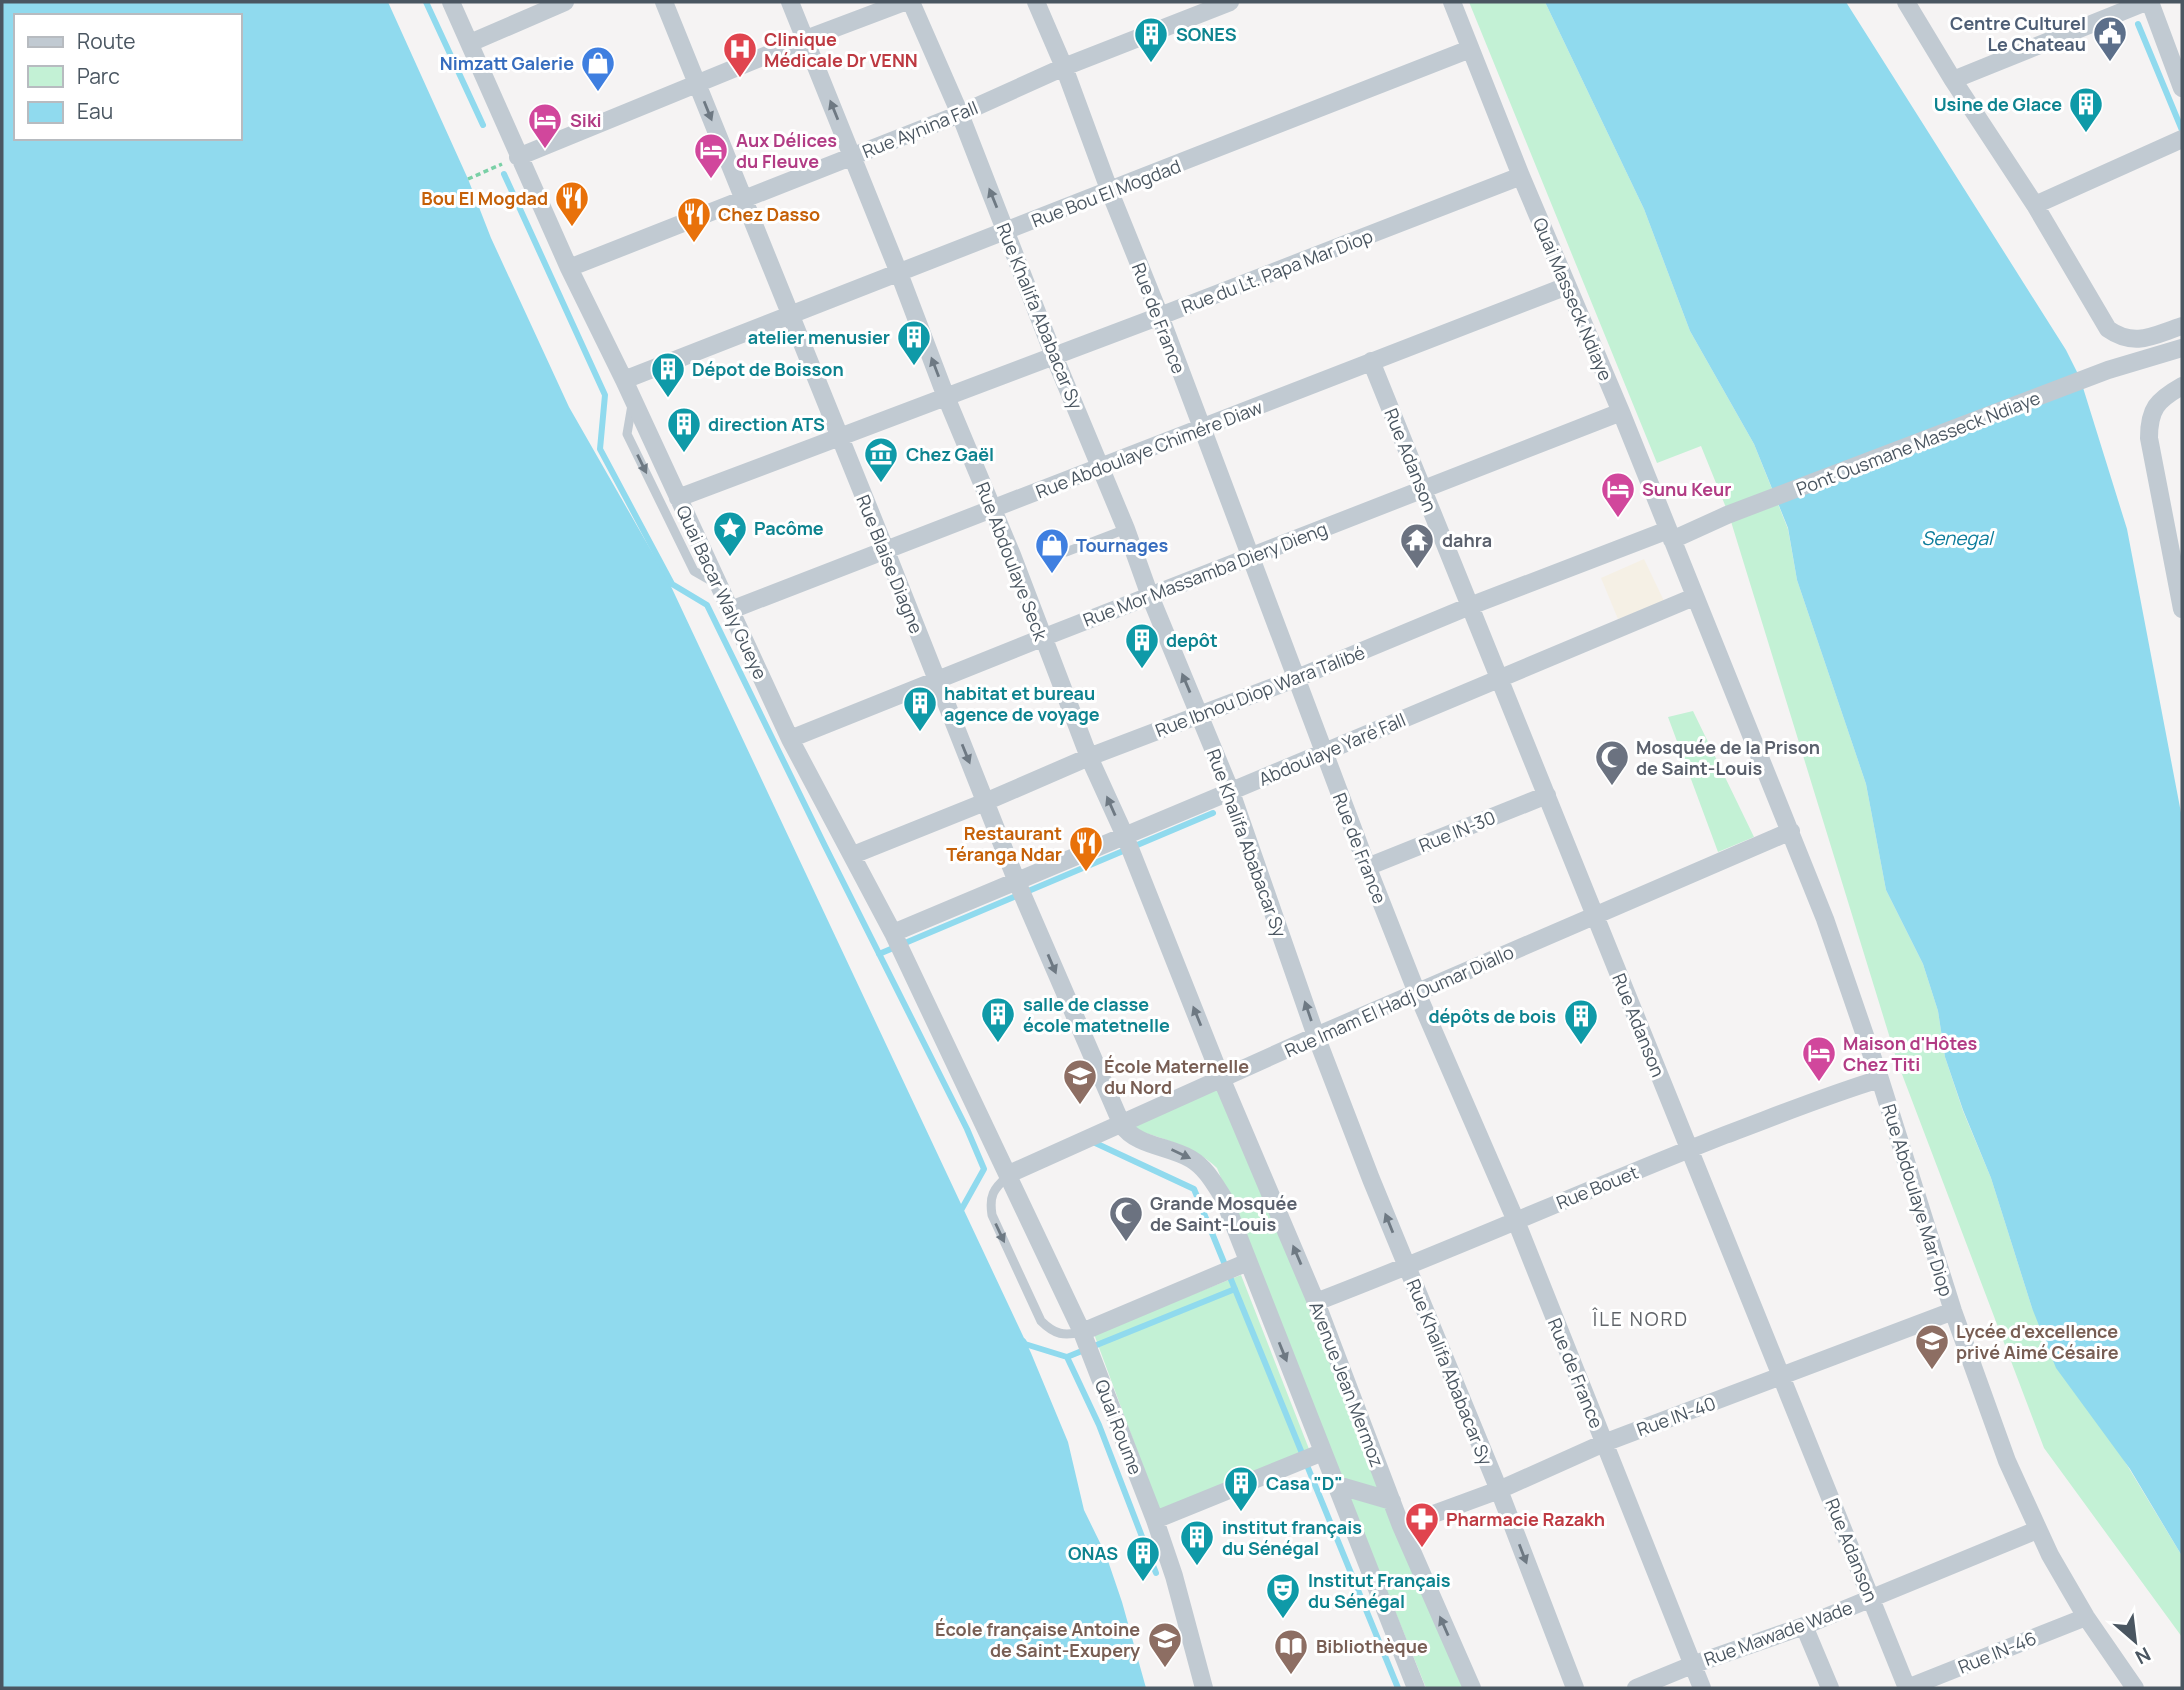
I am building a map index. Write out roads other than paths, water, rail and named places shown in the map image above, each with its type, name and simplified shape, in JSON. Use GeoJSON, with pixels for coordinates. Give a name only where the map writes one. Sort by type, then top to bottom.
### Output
{"type":"FeatureCollection","features":[{"type":"Feature","properties":{"kind":"street","name":"Quai Bacar Waly Gueye"},"geometry":{"type":"LineString","coordinates":[[451,2],[569,268],[633,399],[790,739],[894,933],[1009,1174]]}},
{"type":"Feature","properties":{"kind":"street"},"geometry":{"type":"LineString","coordinates":[[470,43],[565,2]]}},
{"type":"Feature","properties":{"kind":"street","name":"Rue Blaise Diagne"},"geometry":{"type":"LineString","coordinates":[[664,2],[1017,882],[1122,1125]]}},
{"type":"Feature","properties":{"kind":"street","name":"Rue Abdoulaye Seck"},"geometry":{"type":"LineString","coordinates":[[790,2],[1089,757],[1125,836],[1222,1080]]}},
{"type":"Feature","properties":{"kind":"street"},"geometry":{"type":"LineString","coordinates":[[519,157],[806,39],[904,2]]}},
{"type":"Feature","properties":{"kind":"street","name":"Rue Khalifa Ababacar Sy"},"geometry":{"type":"LineString","coordinates":[[911,2],[960,114],[1054,356],[1231,792],[1316,1036],[1499,1490],[1575,1688]]}},
{"type":"Feature","properties":{"kind":"street","name":"Rue de France"},"geometry":{"type":"LineString","coordinates":[[1036,2],[1065,67],[1110,192],[1160,316],[1323,752],[1417,993],[1516,1221],[1702,1688]]}},
{"type":"Feature","properties":{"kind":"street","name":"Rue Aynina Fall"},"geometry":{"type":"LineString","coordinates":[[569,268],[960,114],[1065,67],[1230,2]]}},
{"type":"Feature","properties":{"kind":"street","name":"Quai Masseck Ndiaye"},"geometry":{"type":"LineString","coordinates":[[1452,2],[1670,535]]}},
{"type":"Feature","properties":{"kind":"street"},"geometry":{"type":"LineString","coordinates":[[1906,2],[1953,80],[2035,205],[2108,330],[2132,341],[2182,326]]}},
{"type":"Feature","properties":{"kind":"street"},"geometry":{"type":"LineString","coordinates":[[1953,80],[2148,2],[2182,88]]}},
{"type":"Feature","properties":{"kind":"street","name":"Rue Bou El Mogdad"},"geometry":{"type":"LineString","coordinates":[[624,380],[1470,49]]}},
{"type":"Feature","properties":{"kind":"street"},"geometry":{"type":"LineString","coordinates":[[2035,205],[2182,139]]}},
{"type":"Feature","properties":{"kind":"street","name":"Rue du Lt. Papa Mar Diop"},"geometry":{"type":"LineString","coordinates":[[678,498],[1521,176]]}},
{"type":"Feature","properties":{"kind":"street","name":"Rue Abdoulaye Chimére Diaw"},"geometry":{"type":"LineString","coordinates":[[731,610],[1567,286]]}},
{"type":"Feature","properties":{"kind":"street","name":"Pont Ousmane Masseck Ndiaye"},"geometry":{"type":"LineString","coordinates":[[1670,535],[2108,370],[2182,348]]}},
{"type":"Feature","properties":{"kind":"street","name":"Rue Adanson"},"geometry":{"type":"LineString","coordinates":[[1371,361],[1907,1688]]}},
{"type":"Feature","properties":{"kind":"street"},"geometry":{"type":"LineString","coordinates":[[2182,386],[2161,399],[2149,416],[2149,438],[2182,609]]}},
{"type":"Feature","properties":{"kind":"street","name":"Rue Mor Massamba Diery Dieng"},"geometry":{"type":"LineString","coordinates":[[790,739],[1621,412]]}},
{"type":"Feature","properties":{"kind":"street","name":"Rue Abdoulaye Mar Diop"},"geometry":{"type":"LineString","coordinates":[[1670,535],[1825,919],[1880,1079],[1953,1311],[2007,1461],[2037,1530],[2086,1616],[2135,1688]]}},
{"type":"Feature","properties":{"kind":"street","name":"Rue Ibnou Diop Wara Talibé"},"geometry":{"type":"LineString","coordinates":[[853,855],[985,803],[1089,757],[1297,678],[1471,606],[1670,535]]}},
{"type":"Feature","properties":{"kind":"street","name":"Abdoulaye Yaré Fall"},"geometry":{"type":"LineString","coordinates":[[894,933],[1694,597]]}},
{"type":"Feature","properties":{"kind":"street","name":"Rue IN-30"},"geometry":{"type":"LineString","coordinates":[[1367,866],[1547,795]]}},
{"type":"Feature","properties":{"kind":"street","name":"Rue Imam El Hadj Oumar Diallo"},"geometry":{"type":"LineString","coordinates":[[1009,1174],[1316,1036],[1791,831]]}},
{"type":"Feature","properties":{"kind":"street","name":"Rue Bouet"},"geometry":{"type":"LineString","coordinates":[[1316,1302],[1690,1149],[1824,1097],[1880,1079]]}},
{"type":"Feature","properties":{"kind":"street","name":"Avenue Jean Mermoz"},"geometry":{"type":"LineString","coordinates":[[1222,1080],[1316,1302],[1401,1526],[1472,1688]]}},
{"type":"Feature","properties":{"kind":"street"},"geometry":{"type":"LineString","coordinates":[[1122,1125],[1130,1136],[1192,1160],[1209,1174],[1223,1197],[1416,1688]]}},
{"type":"Feature","properties":{"kind":"street","name":"Quai Roume"},"geometry":{"type":"LineString","coordinates":[[1009,1174],[1082,1332],[1155,1520],[1174,1576],[1204,1688]]}},
{"type":"Feature","properties":{"kind":"street"},"geometry":{"type":"LineString","coordinates":[[1082,1332],[1248,1262]]}},
{"type":"Feature","properties":{"kind":"street","name":"Rue IN-40"},"geometry":{"type":"LineString","coordinates":[[1401,1526],[1499,1490],[1604,1443],[1953,1311]]}},
{"type":"Feature","properties":{"kind":"street"},"geometry":{"type":"LineString","coordinates":[[1155,1520],[1323,1452]]}},
{"type":"Feature","properties":{"kind":"street"},"geometry":{"type":"LineString","coordinates":[[1337,1485],[1392,1501]]}},
{"type":"Feature","properties":{"kind":"street","name":"Rue Mawade Wade"},"geometry":{"type":"LineString","coordinates":[[1636,1688],[1692,1665],[1804,1626],[2037,1530]]}},
{"type":"Feature","properties":{"kind":"street","name":"Rue IN-46"},"geometry":{"type":"LineString","coordinates":[[1907,1688],[2086,1616]]}},
{"type":"Feature","properties":{"kind":"street"},"geometry":{"type":"LineString","coordinates":[[1804,1626],[1829,1688]]}},
{"type":"Feature","properties":{"kind":"lane"},"geometry":{"type":"LineString","coordinates":[[633,399],[627,435],[694,571],[719,586]]}},
{"type":"Feature","properties":{"kind":"lane"},"geometry":{"type":"LineString","coordinates":[[1066,552],[1125,529]]}},
{"type":"Feature","properties":{"kind":"lane"},"geometry":{"type":"LineString","coordinates":[[1009,1174],[994,1188],[989,1200],[992,1215],[1003,1239],[1041,1321],[1051,1331],[1065,1336],[1082,1332]]}},
{"type":"Feature","properties":{"kind":"water"},"geometry":{"type":"Polygon","coordinates":[[[2,2],[388,2],[468,179],[491,238],[569,407],[668,580],[1031,1353],[1068,1442],[1084,1510],[1106,1555],[1146,1688],[2,1688],[2,2]]]}},
{"type":"Feature","properties":{"kind":"water","name":"Senegal"},"geometry":{"type":"Polygon","coordinates":[[[1545,2],[1846,2],[2066,350],[2080,378],[2127,529],[2182,818],[2182,1556],[2130,1469],[2056,1368],[2032,1308],[1991,1178],[1945,1057],[1938,1011],[1923,964],[1886,890],[1866,784],[1797,580],[1788,528],[1754,444],[1690,331],[1644,209],[1545,2]]]}},
{"type":"Feature","properties":{"kind":"waterway"},"geometry":{"type":"LineString","coordinates":[[426,2],[483,125]]}},
{"type":"Feature","properties":{"kind":"waterway"},"geometry":{"type":"LineString","coordinates":[[2138,24],[2182,130]]}},
{"type":"Feature","properties":{"kind":"waterway"},"geometry":{"type":"LineString","coordinates":[[504,174],[605,395],[600,449],[672,584],[707,605],[967,1129],[984,1169],[960,1212]]}},
{"type":"Feature","properties":{"kind":"waterway"},"geometry":{"type":"LineString","coordinates":[[879,954],[1213,813]]}},
{"type":"Feature","properties":{"kind":"waterway"},"geometry":{"type":"LineString","coordinates":[[1091,1141],[1194,1189],[1398,1688]]}},
{"type":"Feature","properties":{"kind":"waterway"},"geometry":{"type":"LineString","coordinates":[[1067,1357],[1235,1289]]}},
{"type":"Feature","properties":{"kind":"waterway"},"geometry":{"type":"LineString","coordinates":[[1023,1341],[1025,1344],[1067,1357],[1099,1425],[1156,1573]]}},
{"type":"Feature","properties":{"kind":"place","name":"Centre Culturel Le Chateau"},"geometry":{"type":"Point","coordinates":[2110,63]}},
{"type":"Feature","properties":{"kind":"place","name":"SONES"},"geometry":{"type":"Point","coordinates":[1151,64]}},
{"type":"Feature","properties":{"kind":"place","name":"Clinique Médicale Dr VENN"},"geometry":{"type":"Point","coordinates":[740,79]}},
{"type":"Feature","properties":{"kind":"place","name":"Nimzatt Galerie"},"geometry":{"type":"Point","coordinates":[598,93]}},
{"type":"Feature","properties":{"kind":"place","name":"Usine de Glace"},"geometry":{"type":"Point","coordinates":[2086,134]}},
{"type":"Feature","properties":{"kind":"place","name":"Siki"},"geometry":{"type":"Point","coordinates":[545,150]}},
{"type":"Feature","properties":{"kind":"place","name":"Aux Délices du Fleuve"},"geometry":{"type":"Point","coordinates":[711,180]}},
{"type":"Feature","properties":{"kind":"place","name":"Bou El Mogdad"},"geometry":{"type":"Point","coordinates":[572,228]}},
{"type":"Feature","properties":{"kind":"place","name":"Chez Dasso"},"geometry":{"type":"Point","coordinates":[694,244]}},
{"type":"Feature","properties":{"kind":"place","name":"atelier menusier"},"geometry":{"type":"Point","coordinates":[914,367]}},
{"type":"Feature","properties":{"kind":"place","name":"Dépot de Boisson"},"geometry":{"type":"Point","coordinates":[668,399]}},
{"type":"Feature","properties":{"kind":"place","name":"direction ATS"},"geometry":{"type":"Point","coordinates":[684,454]}},
{"type":"Feature","properties":{"kind":"place","name":"Chez Gaël"},"geometry":{"type":"Point","coordinates":[881,484]}},
{"type":"Feature","properties":{"kind":"place","name":"Sunu Keur"},"geometry":{"type":"Point","coordinates":[1618,519]}},
{"type":"Feature","properties":{"kind":"place","name":"Pacôme"},"geometry":{"type":"Point","coordinates":[730,558]}},
{"type":"Feature","properties":{"kind":"place","name":"dahra"},"geometry":{"type":"Point","coordinates":[1417,570]}},
{"type":"Feature","properties":{"kind":"place","name":"Tournages"},"geometry":{"type":"Point","coordinates":[1052,575]}},
{"type":"Feature","properties":{"kind":"place","name":"depôt"},"geometry":{"type":"Point","coordinates":[1142,670]}},
{"type":"Feature","properties":{"kind":"place","name":"habitat et bureau agence de voyage"},"geometry":{"type":"Point","coordinates":[920,733]}},
{"type":"Feature","properties":{"kind":"place","name":"Mosquée de la Prison de Saint-Louis"},"geometry":{"type":"Point","coordinates":[1612,787]}},
{"type":"Feature","properties":{"kind":"place","name":"Restaurant Téranga Ndar"},"geometry":{"type":"Point","coordinates":[1086,873]}},
{"type":"Feature","properties":{"kind":"place","name":"salle de classe école matetnelle"},"geometry":{"type":"Point","coordinates":[998,1044]}},
{"type":"Feature","properties":{"kind":"place","name":"dépôts de bois"},"geometry":{"type":"Point","coordinates":[1581,1046]}},
{"type":"Feature","properties":{"kind":"place","name":"Maison d'Hôtes Chez Titi"},"geometry":{"type":"Point","coordinates":[1819,1083]}},
{"type":"Feature","properties":{"kind":"place","name":"École Maternelle du Nord"},"geometry":{"type":"Point","coordinates":[1080,1106]}},
{"type":"Feature","properties":{"kind":"place","name":"Grande Mosquée de Saint-Louis"},"geometry":{"type":"Point","coordinates":[1126,1243]}},
{"type":"Feature","properties":{"kind":"place","name":"Lycée d'excellence privé Aimé Césaire"},"geometry":{"type":"Point","coordinates":[1932,1371]}},
{"type":"Feature","properties":{"kind":"place","name":"Casa \"D\""},"geometry":{"type":"Point","coordinates":[1241,1513]}},
{"type":"Feature","properties":{"kind":"place","name":"Pharmacie Razakh"},"geometry":{"type":"Point","coordinates":[1422,1549]}},
{"type":"Feature","properties":{"kind":"place","name":"institut français du Sénégal"},"geometry":{"type":"Point","coordinates":[1197,1567]}},
{"type":"Feature","properties":{"kind":"place","name":"ONAS"},"geometry":{"type":"Point","coordinates":[1143,1583]}},
{"type":"Feature","properties":{"kind":"place","name":"Institut Français du Sénégal"},"geometry":{"type":"Point","coordinates":[1283,1620]}},
{"type":"Feature","properties":{"kind":"place","name":"École française Antoine de Saint-Exupery"},"geometry":{"type":"Point","coordinates":[1165,1669]}},
{"type":"Feature","properties":{"kind":"place","name":"Bibliothèque"},"geometry":{"type":"Point","coordinates":[1291,1676]}},
{"type":"Feature","properties":{"kind":"district","name":"ÎLE NORD"},"geometry":{"type":"Point","coordinates":[1641,1319]}}]}
